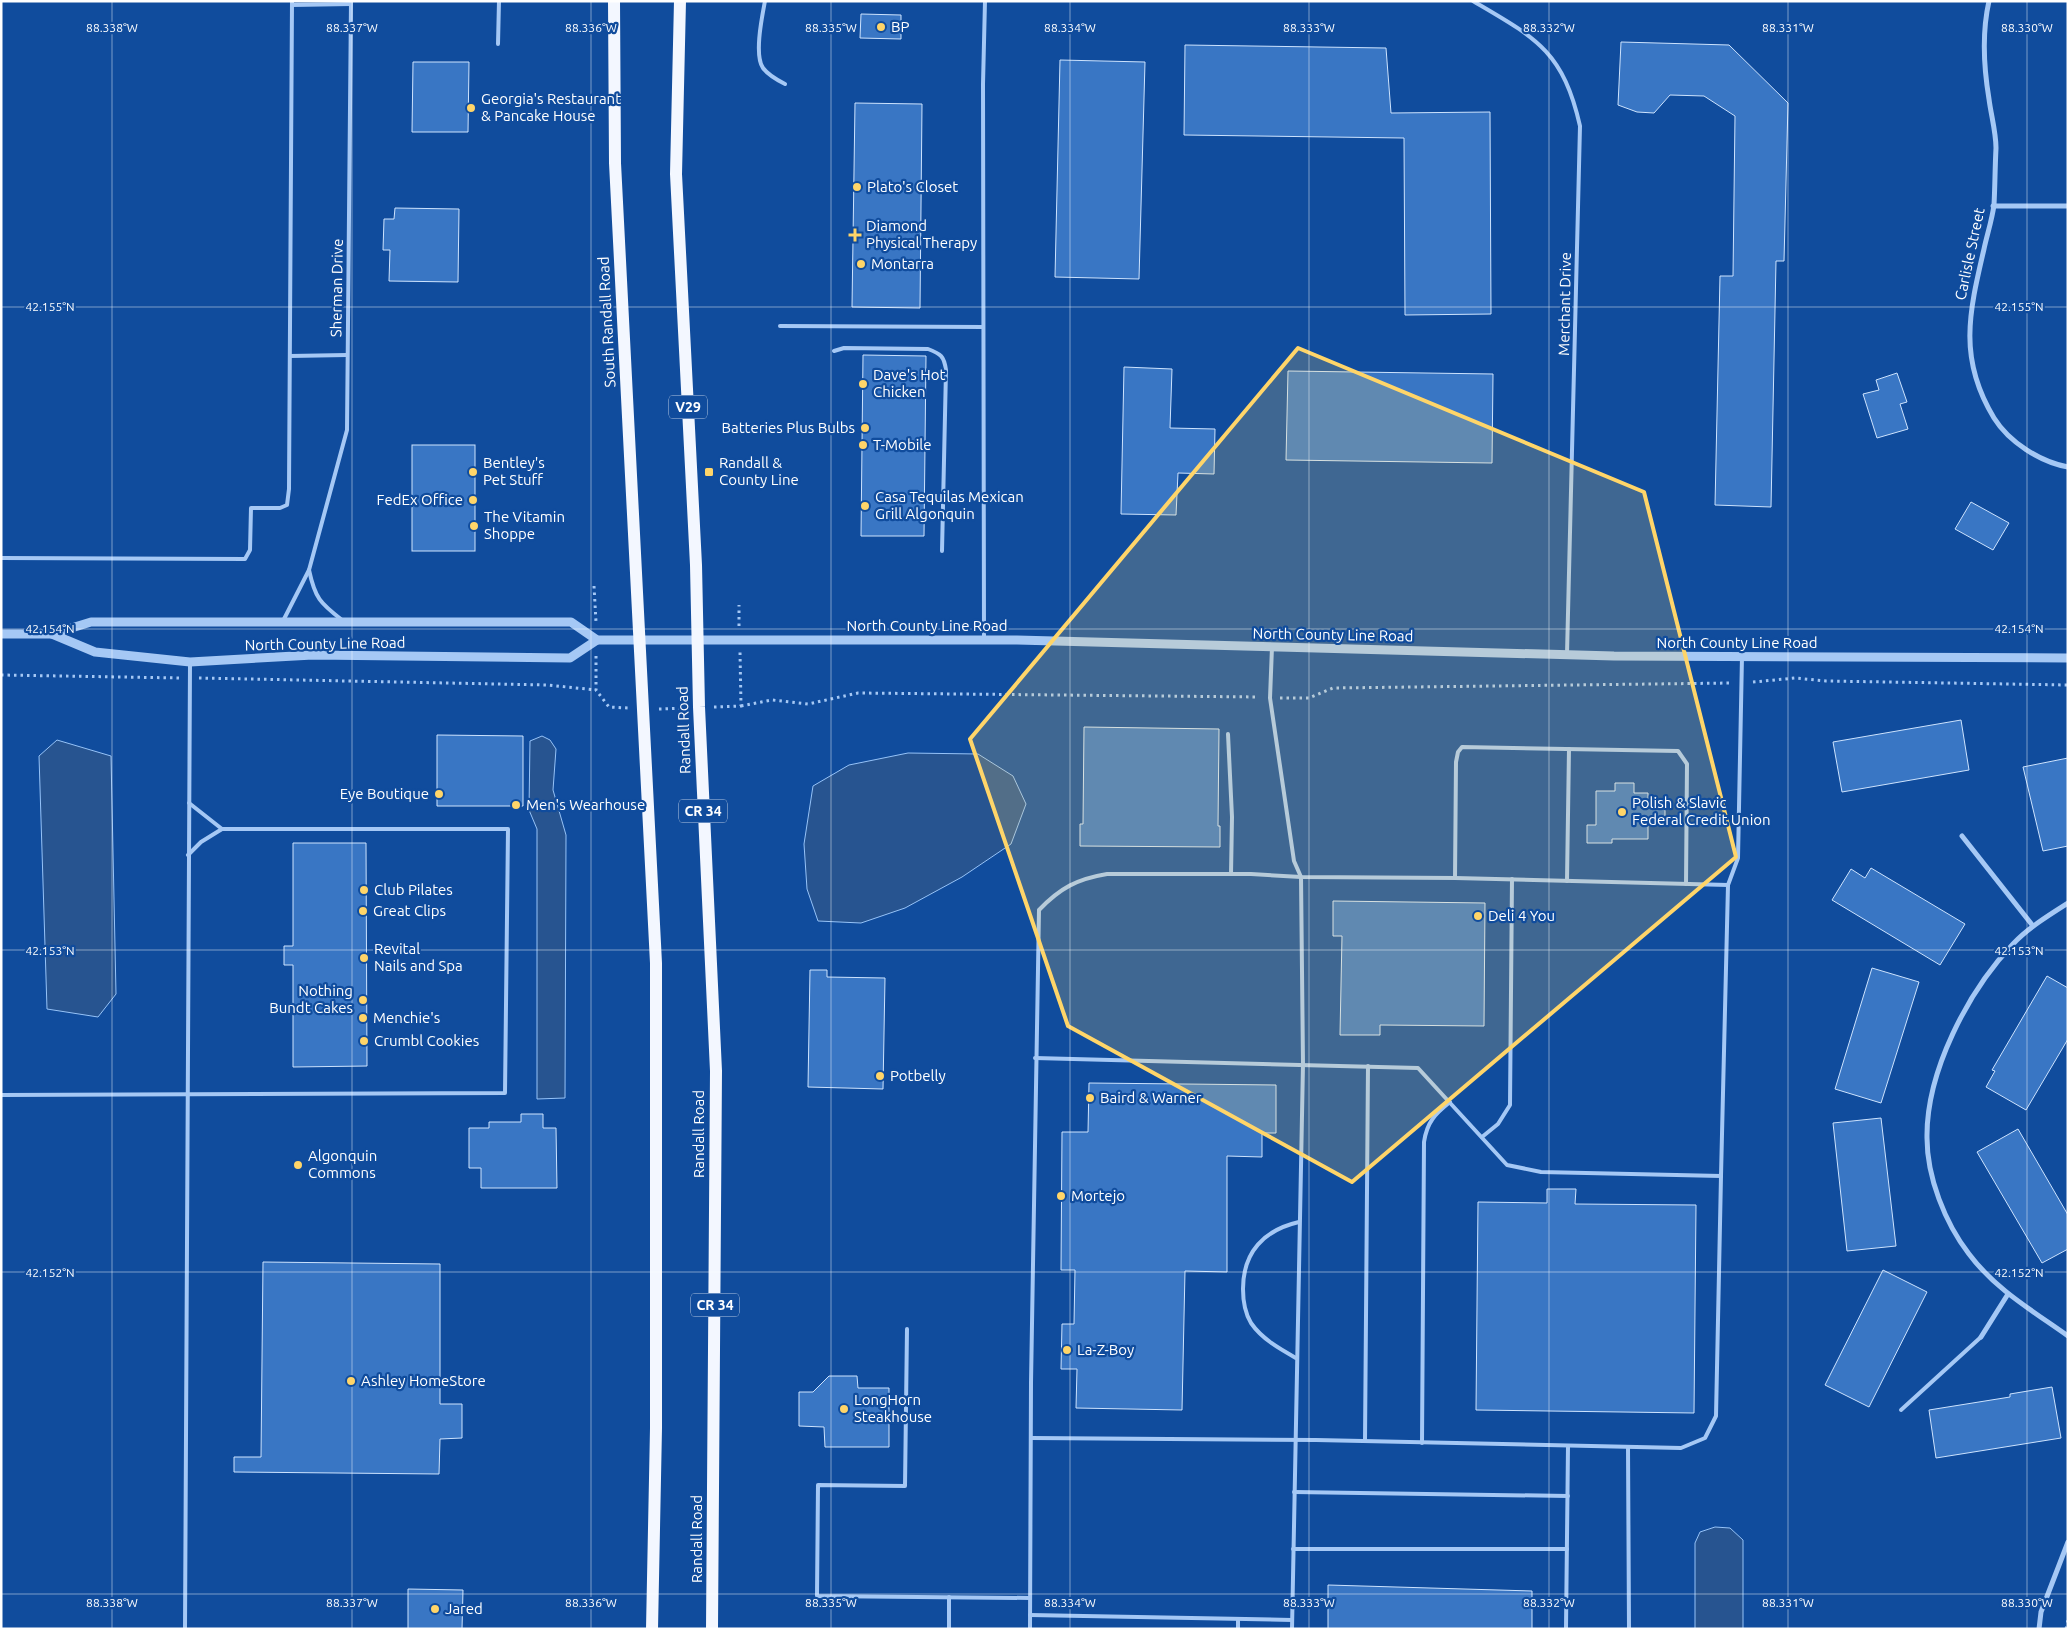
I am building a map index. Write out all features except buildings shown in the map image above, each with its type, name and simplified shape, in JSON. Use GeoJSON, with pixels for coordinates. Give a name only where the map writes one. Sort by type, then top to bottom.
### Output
{"type":"FeatureCollection","features":[{"type":"Feature","properties":{"kind":"main road","name":"South Randall Road"},"geometry":{"type":"LineString","coordinates":[[614,1],[616,174],[639,641]]}},
{"type":"Feature","properties":{"kind":"main road","name":"V29"},"geometry":{"type":"LineString","coordinates":[[680,1],[676,174],[698,641]]}},
{"type":"Feature","properties":{"kind":"main road"},"geometry":{"type":"LineString","coordinates":[[639,641],[656,963],[656,1388],[652,1629]]}},
{"type":"Feature","properties":{"kind":"main road","name":"Randall Road"},"geometry":{"type":"LineString","coordinates":[[698,641],[699,707],[716,1071],[712,1629]]}},
{"type":"Feature","properties":{"kind":"street","name":"Carlisle Street"},"geometry":{"type":"LineString","coordinates":[[1989,1],[1986,14],[1986,78],[1996,145],[1994,206],[1971,314],[1970,341],[1973,374],[1988,408],[2000,427],[2014,442],[2040,456],[2068,467]]}},
{"type":"Feature","properties":{"kind":"street"},"geometry":{"type":"LineString","coordinates":[[1994,206],[2068,206]]}},
{"type":"Feature","properties":{"kind":"street","name":"North County Line Road"},"geometry":{"type":"LineString","coordinates":[[1,634],[52,634],[91,622],[570,622],[597,640],[984,640],[1567,654],[2068,658]]}},
{"type":"Feature","properties":{"kind":"street","name":"North County Line Road"},"geometry":{"type":"LineString","coordinates":[[52,634],[95,652],[190,662],[313,655],[570,658],[597,640]]}},
{"type":"Feature","properties":{"kind":"street"},"geometry":{"type":"LineString","coordinates":[[1962,836],[2033,926]]}},
{"type":"Feature","properties":{"kind":"street"},"geometry":{"type":"LineString","coordinates":[[2068,903],[2033,926],[2013,944],[1972,997],[1941,1066],[1930,1108],[1927,1137],[1935,1187],[1954,1230],[1968,1254],[2008,1294],[2068,1336]]}},
{"type":"Feature","properties":{"kind":"street"},"geometry":{"type":"LineString","coordinates":[[1980,1337],[2008,1294]]}},
{"type":"Feature","properties":{"kind":"street"},"geometry":{"type":"LineString","coordinates":[[2039,1629],[2041,1612],[2068,1542]]}},
{"type":"Feature","properties":{"kind":"lane"},"geometry":{"type":"LineString","coordinates":[[498,44],[499,1]]}},
{"type":"Feature","properties":{"kind":"lane"},"geometry":{"type":"LineString","coordinates":[[765,1],[759,56],[762,67],[774,78],[785,84]]}},
{"type":"Feature","properties":{"kind":"lane"},"geometry":{"type":"LineString","coordinates":[[981,1],[985,1],[982,84],[984,640]]}},
{"type":"Feature","properties":{"kind":"lane","name":"Merchant Drive"},"geometry":{"type":"LineString","coordinates":[[1473,1],[1516,26],[1539,43],[1557,64],[1573,95],[1580,126],[1567,654]]}},
{"type":"Feature","properties":{"kind":"lane"},"geometry":{"type":"LineString","coordinates":[[1,558],[245,559],[250,550],[251,508],[280,508],[287,504],[290,356],[292,3],[350,3]]}},
{"type":"Feature","properties":{"kind":"lane","name":"Sherman Drive"},"geometry":{"type":"LineString","coordinates":[[282,623],[309,570],[347,430],[350,3]]}},
{"type":"Feature","properties":{"kind":"lane"},"geometry":{"type":"LineString","coordinates":[[780,326],[983,327]]}},
{"type":"Feature","properties":{"kind":"lane"},"geometry":{"type":"LineString","coordinates":[[834,351],[844,348],[928,350],[940,353],[944,359],[946,370],[942,552]]}},
{"type":"Feature","properties":{"kind":"lane"},"geometry":{"type":"LineString","coordinates":[[290,356],[347,355]]}},
{"type":"Feature","properties":{"kind":"lane","name":"Sherman Drive"},"geometry":{"type":"LineString","coordinates":[[309,570],[313,591],[320,604],[345,622]]}},
{"type":"Feature","properties":{"kind":"lane"},"geometry":{"type":"LineString","coordinates":[[1272,647],[1270,698],[1294,861],[1301,877],[1303,1064],[1294,1440],[1292,1629]]}},
{"type":"Feature","properties":{"kind":"lane"},"geometry":{"type":"LineString","coordinates":[[1031,1438],[1365,1441],[1681,1448],[1706,1438],[1716,1416],[1728,886],[1738,858],[1742,656]]}},
{"type":"Feature","properties":{"kind":"lane"},"geometry":{"type":"LineString","coordinates":[[185,1629],[190,662]]}},
{"type":"Feature","properties":{"kind":"lane"},"geometry":{"type":"LineString","coordinates":[[1228,734],[1232,817],[1230,874]]}},
{"type":"Feature","properties":{"kind":"lane"},"geometry":{"type":"LineString","coordinates":[[1455,878],[1456,762],[1462,747],[1678,751],[1687,764],[1686,884]]}},
{"type":"Feature","properties":{"kind":"lane"},"geometry":{"type":"LineString","coordinates":[[1567,881],[1568,749]]}},
{"type":"Feature","properties":{"kind":"lane"},"geometry":{"type":"LineString","coordinates":[[189,803],[222,829]]}},
{"type":"Feature","properties":{"kind":"lane"},"geometry":{"type":"LineString","coordinates":[[1,1095],[187,1096],[505,1093],[508,829],[222,829],[201,842],[188,855]]}},
{"type":"Feature","properties":{"kind":"lane"},"geometry":{"type":"LineString","coordinates":[[1030,1629],[1037,924],[1039,910],[1055,893],[1084,878],[1107,874],[1230,874],[1301,877],[1512,879],[1728,886]]}},
{"type":"Feature","properties":{"kind":"lane"},"geometry":{"type":"LineString","coordinates":[[1482,1137],[1498,1124],[1510,1104],[1512,879]]}},
{"type":"Feature","properties":{"kind":"lane"},"geometry":{"type":"LineString","coordinates":[[1036,1058],[1418,1068],[1507,1165],[1541,1172],[1721,1176]]}},
{"type":"Feature","properties":{"kind":"lane"},"geometry":{"type":"LineString","coordinates":[[1365,1441],[1368,1066]]}},
{"type":"Feature","properties":{"kind":"lane"},"geometry":{"type":"LineString","coordinates":[[1422,1443],[1424,1142],[1426,1127],[1430,1120],[1435,1113],[1450,1102]]}},
{"type":"Feature","properties":{"kind":"lane"},"geometry":{"type":"LineString","coordinates":[[1296,1358],[1275,1346],[1250,1322],[1244,1301],[1244,1280],[1248,1258],[1255,1246],[1278,1228],[1300,1222]]}},
{"type":"Feature","properties":{"kind":"lane"},"geometry":{"type":"LineString","coordinates":[[907,1329],[905,1486],[818,1485],[817,1596],[1030,1598]]}},
{"type":"Feature","properties":{"kind":"lane"},"geometry":{"type":"LineString","coordinates":[[1901,1410],[1980,1337]]}},
{"type":"Feature","properties":{"kind":"lane"},"geometry":{"type":"LineString","coordinates":[[1566,1629],[1568,1446]]}},
{"type":"Feature","properties":{"kind":"lane"},"geometry":{"type":"LineString","coordinates":[[1628,1447],[1629,1629]]}},
{"type":"Feature","properties":{"kind":"lane"},"geometry":{"type":"LineString","coordinates":[[1294,1492],[1568,1496]]}},
{"type":"Feature","properties":{"kind":"lane"},"geometry":{"type":"LineString","coordinates":[[1293,1548],[1567,1549]]}},
{"type":"Feature","properties":{"kind":"lane"},"geometry":{"type":"LineString","coordinates":[[949,1597],[949,1629]]}},
{"type":"Feature","properties":{"kind":"lane"},"geometry":{"type":"LineString","coordinates":[[1030,1615],[1292,1620]]}},
{"type":"Feature","properties":{"kind":"lane"},"geometry":{"type":"LineString","coordinates":[[1238,1619],[1238,1629]]}},
{"type":"Feature","properties":{"kind":"path"},"geometry":{"type":"LineString","coordinates":[[594,586],[597,640],[596,690],[609,706],[644,709],[742,706],[772,700],[808,704],[858,693],[1309,698],[1333,688],[1741,683],[1794,678],[1826,681],[2068,685]]}},
{"type":"Feature","properties":{"kind":"path"},"geometry":{"type":"LineString","coordinates":[[739,605],[742,706]]}},
{"type":"Feature","properties":{"kind":"path"},"geometry":{"type":"LineString","coordinates":[[1,675],[547,685],[596,690]]}},
{"type":"Feature","properties":{"kind":"path"},"geometry":{"type":"LineString","coordinates":[[2066,1629],[2068,1620]]}},
{"type":"Feature","properties":{"kind":"highlighted area"},"geometry":{"type":"Polygon","coordinates":[[[1298,348],[1644,492],[1736,857],[1352,1182],[1068,1026],[970,739],[1298,348]]]}},
{"type":"Feature","properties":{"kind":"water"},"geometry":{"type":"Polygon","coordinates":[[[542,736],[550,740],[556,749],[553,790],[566,835],[565,1098],[537,1099],[537,829],[529,810],[530,741],[542,736]]]}},
{"type":"Feature","properties":{"kind":"water"},"geometry":{"type":"Polygon","coordinates":[[[57,740],[111,756],[116,994],[98,1017],[47,1009],[39,756],[57,740]]]}},
{"type":"Feature","properties":{"kind":"water"},"geometry":{"type":"Polygon","coordinates":[[[908,753],[978,754],[1013,776],[1026,804],[1011,844],[962,877],[905,908],[861,923],[818,921],[807,889],[804,844],[813,786],[849,765],[908,753]]]}},
{"type":"Feature","properties":{"kind":"water"},"geometry":{"type":"Polygon","coordinates":[[[1715,1527],[1730,1528],[1743,1540],[1743,1629],[1695,1629],[1695,1543],[1700,1532],[1715,1527]]]}},
{"type":"Feature","properties":{"kind":"place","name":"BP"},"geometry":{"type":"Point","coordinates":[881,27]}},
{"type":"Feature","properties":{"kind":"place","name":"Georgia's Restaurant & Pancake House"},"geometry":{"type":"Point","coordinates":[471,108]}},
{"type":"Feature","properties":{"kind":"place","name":"Plato's Closet"},"geometry":{"type":"Point","coordinates":[857,187]}},
{"type":"Feature","properties":{"kind":"place","name":"Diamond Physical Therapy"},"geometry":{"type":"Point","coordinates":[855,235]}},
{"type":"Feature","properties":{"kind":"place","name":"Montarra"},"geometry":{"type":"Point","coordinates":[861,264]}},
{"type":"Feature","properties":{"kind":"place","name":"Dave's Hot Chicken"},"geometry":{"type":"Point","coordinates":[863,384]}},
{"type":"Feature","properties":{"kind":"place","name":"Batteries Plus Bulbs"},"geometry":{"type":"Point","coordinates":[865,428]}},
{"type":"Feature","properties":{"kind":"place","name":"T-Mobile"},"geometry":{"type":"Point","coordinates":[863,445]}},
{"type":"Feature","properties":{"kind":"place","name":"Bentley's Pet Stuff"},"geometry":{"type":"Point","coordinates":[473,472]}},
{"type":"Feature","properties":{"kind":"place","name":"Randall & County Line"},"geometry":{"type":"Point","coordinates":[709,472]}},
{"type":"Feature","properties":{"kind":"place","name":"FedEx Office"},"geometry":{"type":"Point","coordinates":[473,500]}},
{"type":"Feature","properties":{"kind":"place","name":"Casa Tequilas Mexican Grill Algonquin"},"geometry":{"type":"Point","coordinates":[865,506]}},
{"type":"Feature","properties":{"kind":"place","name":"The Vitamin Shoppe"},"geometry":{"type":"Point","coordinates":[474,526]}},
{"type":"Feature","properties":{"kind":"place","name":"Eye Boutique"},"geometry":{"type":"Point","coordinates":[439,794]}},
{"type":"Feature","properties":{"kind":"place","name":"Men's Wearhouse"},"geometry":{"type":"Point","coordinates":[516,805]}},
{"type":"Feature","properties":{"kind":"place","name":"Polish & Slavic Federal Credit Union"},"geometry":{"type":"Point","coordinates":[1622,812]}},
{"type":"Feature","properties":{"kind":"place","name":"Club Pilates"},"geometry":{"type":"Point","coordinates":[364,890]}},
{"type":"Feature","properties":{"kind":"place","name":"Great Clips"},"geometry":{"type":"Point","coordinates":[363,911]}},
{"type":"Feature","properties":{"kind":"place","name":"Deli 4 You"},"geometry":{"type":"Point","coordinates":[1478,916]}},
{"type":"Feature","properties":{"kind":"place","name":"Revital Nails and Spa"},"geometry":{"type":"Point","coordinates":[364,958]}},
{"type":"Feature","properties":{"kind":"place","name":"Nothing Bundt Cakes"},"geometry":{"type":"Point","coordinates":[363,1000]}},
{"type":"Feature","properties":{"kind":"place","name":"Menchie's"},"geometry":{"type":"Point","coordinates":[363,1018]}},
{"type":"Feature","properties":{"kind":"place","name":"Crumbl Cookies"},"geometry":{"type":"Point","coordinates":[364,1041]}},
{"type":"Feature","properties":{"kind":"place","name":"Potbelly"},"geometry":{"type":"Point","coordinates":[880,1076]}},
{"type":"Feature","properties":{"kind":"place","name":"Baird & Warner"},"geometry":{"type":"Point","coordinates":[1090,1098]}},
{"type":"Feature","properties":{"kind":"place","name":"Algonquin Commons"},"geometry":{"type":"Point","coordinates":[298,1165]}},
{"type":"Feature","properties":{"kind":"place","name":"Mortejo"},"geometry":{"type":"Point","coordinates":[1061,1196]}},
{"type":"Feature","properties":{"kind":"place","name":"La-Z-Boy"},"geometry":{"type":"Point","coordinates":[1067,1350]}},
{"type":"Feature","properties":{"kind":"place","name":"Ashley HomeStore"},"geometry":{"type":"Point","coordinates":[351,1381]}},
{"type":"Feature","properties":{"kind":"place","name":"LongHorn Steakhouse"},"geometry":{"type":"Point","coordinates":[844,1409]}},
{"type":"Feature","properties":{"kind":"place","name":"Jared"},"geometry":{"type":"Point","coordinates":[435,1609]}}]}
